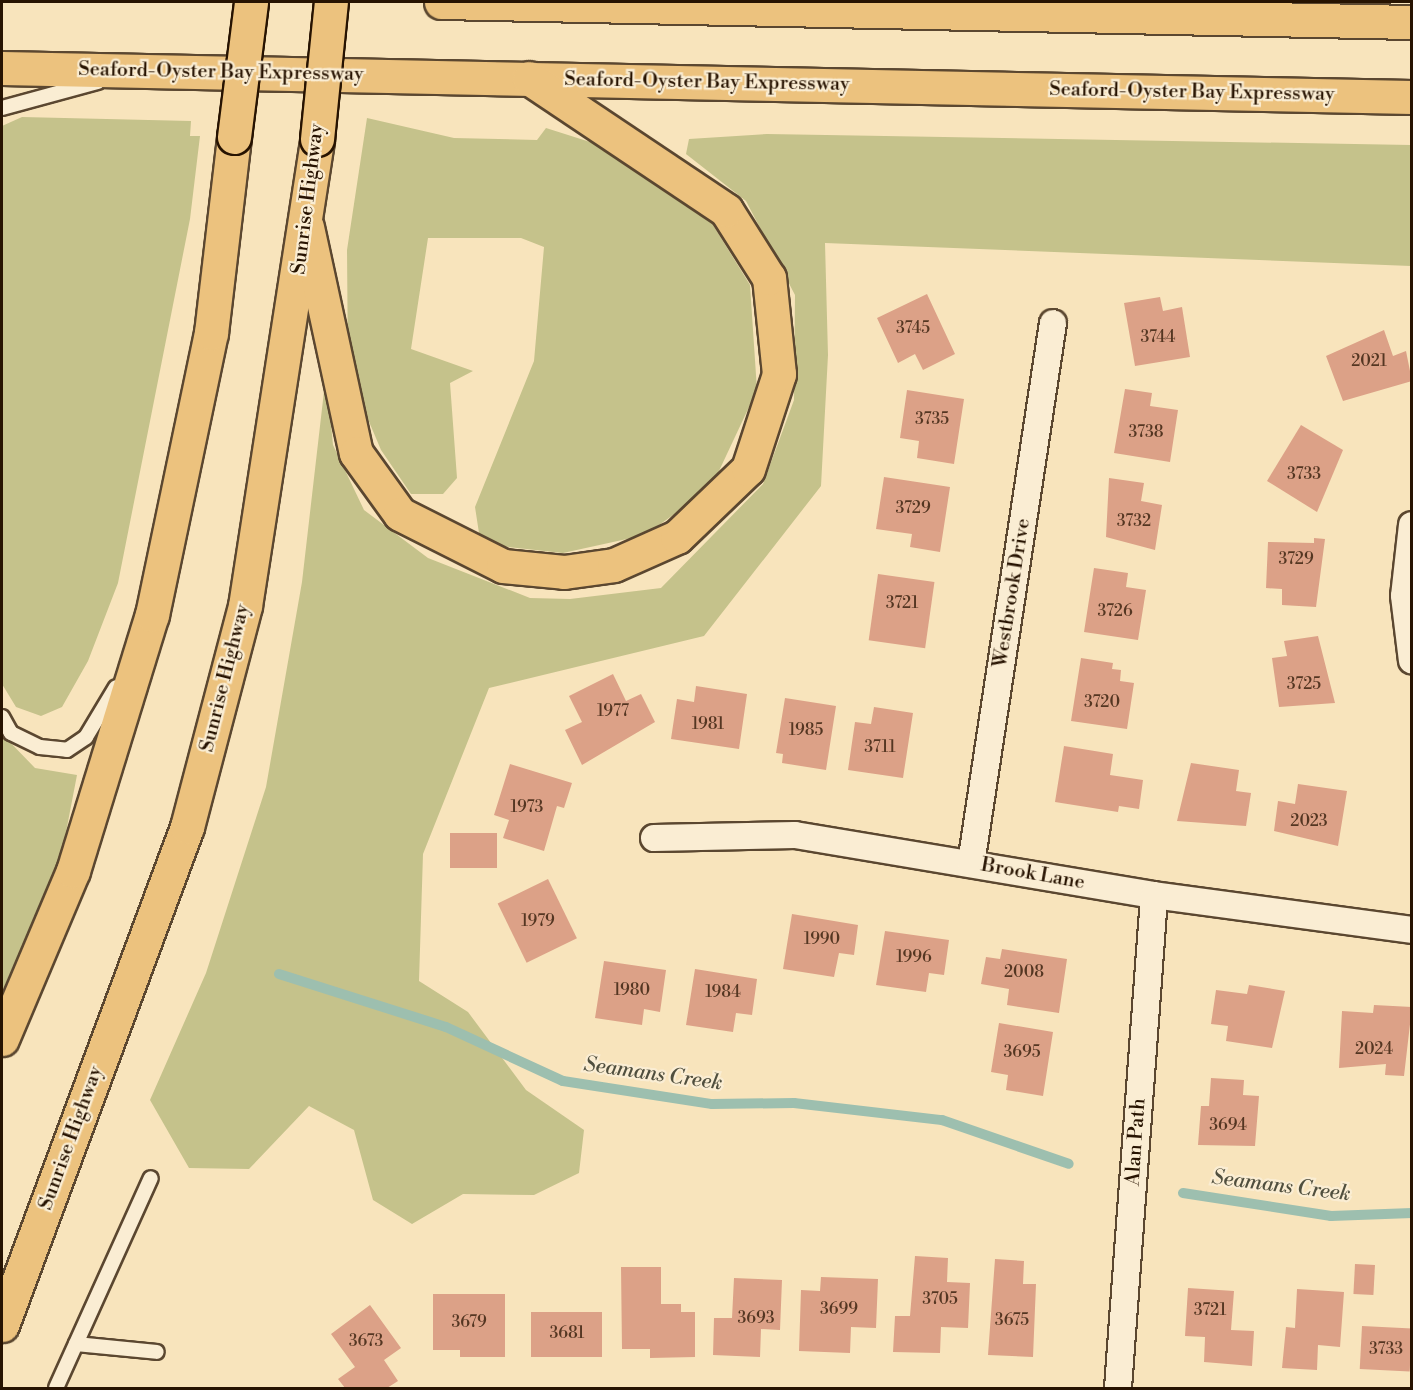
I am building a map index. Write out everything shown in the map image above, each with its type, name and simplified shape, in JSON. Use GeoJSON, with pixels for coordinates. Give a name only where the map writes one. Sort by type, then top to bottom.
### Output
{"type":"FeatureCollection","features":[{"type":"Feature","properties":{"kind":"highway"},"geometry":{"type":"LineString","coordinates":[[2,1039],[73,871],[152,615],[211,333],[251,2]]}},
{"type":"Feature","properties":{"kind":"highway","name":"Sunrise Highway"},"geometry":{"type":"LineString","coordinates":[[2,1325],[187,827],[245,606],[307,227],[331,2]]}},
{"type":"Feature","properties":{"kind":"highway"},"geometry":{"type":"LineString","coordinates":[[441,2],[533,2],[1412,22]]}},
{"type":"Feature","properties":{"kind":"highway","name":"Seaford-Oyster Bay Expressway"},"geometry":{"type":"LineString","coordinates":[[2,68],[1412,97]]}},
{"type":"Feature","properties":{"kind":"highway"},"geometry":{"type":"LineString","coordinates":[[307,227],[356,453],[400,514],[502,566],[564,572],[614,565],[677,537],[748,469],[779,374],[769,278],[726,210],[529,78]]}},
{"type":"Feature","properties":{"kind":"street","name":"Westbrook Drive"},"geometry":{"type":"LineString","coordinates":[[972,864],[1053,323]]}},
{"type":"Feature","properties":{"kind":"street"},"geometry":{"type":"LineString","coordinates":[[1412,525],[1404,596],[1412,661]]}},
{"type":"Feature","properties":{"kind":"street","name":"Brook Lane"},"geometry":{"type":"LineString","coordinates":[[654,838],[795,835],[1154,895],[1412,930]]}},
{"type":"Feature","properties":{"kind":"street","name":"Alan Path"},"geometry":{"type":"LineString","coordinates":[[1118,1389],[1154,895]]}},
{"type":"Feature","properties":{"kind":"lane"},"geometry":{"type":"LineString","coordinates":[[2,108],[39,94],[154,71]]}},
{"type":"Feature","properties":{"kind":"lane"},"geometry":{"type":"LineString","coordinates":[[2,717],[11,733],[40,747],[67,750],[86,737],[101,716],[152,615]]}},
{"type":"Feature","properties":{"kind":"lane"},"geometry":{"type":"LineString","coordinates":[[56,1389],[151,1178]]}},
{"type":"Feature","properties":{"kind":"lane"},"geometry":{"type":"LineString","coordinates":[[76,1344],[157,1352]]}},
{"type":"Feature","properties":{"kind":"shaded area"},"geometry":{"type":"Polygon","coordinates":[[[22,117],[191,121],[190,136],[200,136],[190,219],[118,583],[88,661],[62,707],[41,716],[16,707],[2,684],[2,126],[22,117]]]}},
{"type":"Feature","properties":{"kind":"shaded area"},"geometry":{"type":"Polygon","coordinates":[[[367,118],[454,138],[537,140],[546,128],[609,148],[697,199],[750,285],[757,390],[711,488],[645,535],[563,553],[491,545],[479,533],[475,507],[534,361],[544,247],[521,238],[428,238],[411,349],[473,371],[450,383],[457,478],[443,494],[411,494],[381,450],[348,372],[347,250],[367,118]]]}},
{"type":"Feature","properties":{"kind":"shaded area"},"geometry":{"type":"Polygon","coordinates":[[[767,134],[1411,145],[1411,266],[825,243],[828,355],[821,486],[704,636],[489,688],[423,854],[419,981],[468,1012],[526,1090],[584,1130],[579,1173],[534,1195],[463,1194],[412,1224],[373,1200],[354,1130],[309,1106],[249,1169],[189,1168],[150,1100],[206,973],[266,787],[302,582],[326,374],[333,445],[364,510],[428,558],[530,598],[570,599],[661,588],[763,484],[794,400],[795,295],[746,201],[686,154],[689,139],[767,134]]]}},
{"type":"Feature","properties":{"kind":"shaded area"},"geometry":{"type":"Polygon","coordinates":[[[2,734],[35,768],[77,775],[61,858],[2,992],[2,734]]]}},
{"type":"Feature","properties":{"kind":"building"},"geometry":{"type":"Polygon","coordinates":[[[927,294],[955,354],[923,370],[915,354],[898,363],[877,318],[927,294]]]}},
{"type":"Feature","properties":{"kind":"building"},"geometry":{"type":"Polygon","coordinates":[[[1160,297],[1163,311],[1182,307],[1190,357],[1135,366],[1124,303],[1160,297]]]}},
{"type":"Feature","properties":{"kind":"building"},"geometry":{"type":"Polygon","coordinates":[[[1384,330],[1393,356],[1406,351],[1412,381],[1343,401],[1326,356],[1384,330]]]}},
{"type":"Feature","properties":{"kind":"building"},"geometry":{"type":"Polygon","coordinates":[[[1125,389],[1152,393],[1150,406],[1178,410],[1170,462],[1114,453],[1125,389]]]}},
{"type":"Feature","properties":{"kind":"building"},"geometry":{"type":"Polygon","coordinates":[[[907,390],[964,399],[954,464],[917,458],[919,441],[900,438],[907,390]]]}},
{"type":"Feature","properties":{"kind":"building"},"geometry":{"type":"Polygon","coordinates":[[[1301,425],[1343,450],[1317,512],[1267,481],[1301,425]]]}},
{"type":"Feature","properties":{"kind":"building"},"geometry":{"type":"Polygon","coordinates":[[[884,477],[950,487],[940,552],[910,547],[912,534],[876,529],[884,477]]]}},
{"type":"Feature","properties":{"kind":"building"},"geometry":{"type":"Polygon","coordinates":[[[1109,478],[1144,483],[1141,501],[1162,505],[1155,550],[1106,537],[1109,478]]]}},
{"type":"Feature","properties":{"kind":"building"},"geometry":{"type":"Polygon","coordinates":[[[1314,538],[1325,539],[1316,607],[1282,605],[1282,589],[1266,588],[1268,542],[1314,543],[1314,538]]]}},
{"type":"Feature","properties":{"kind":"building"},"geometry":{"type":"Polygon","coordinates":[[[1094,568],[1128,573],[1126,587],[1146,590],[1138,640],[1084,632],[1094,568]]]}},
{"type":"Feature","properties":{"kind":"building"},"geometry":{"type":"Polygon","coordinates":[[[878,574],[934,582],[925,648],[869,640],[878,574]]]}},
{"type":"Feature","properties":{"kind":"building"},"geometry":{"type":"Polygon","coordinates":[[[1318,636],[1335,703],[1279,707],[1272,658],[1287,656],[1284,641],[1318,636]]]}},
{"type":"Feature","properties":{"kind":"building"},"geometry":{"type":"Polygon","coordinates":[[[1081,658],[1113,663],[1112,669],[1121,670],[1120,681],[1134,683],[1127,729],[1071,721],[1081,658]]]}},
{"type":"Feature","properties":{"kind":"building"},"geometry":{"type":"Polygon","coordinates":[[[613,674],[626,701],[641,694],[655,722],[582,765],[565,730],[582,722],[569,696],[613,674]]]}},
{"type":"Feature","properties":{"kind":"building"},"geometry":{"type":"Polygon","coordinates":[[[696,686],[747,694],[739,749],[671,739],[677,699],[694,702],[696,686]]]}},
{"type":"Feature","properties":{"kind":"building"},"geometry":{"type":"Polygon","coordinates":[[[785,698],[836,706],[826,770],[782,763],[783,754],[776,753],[785,698]]]}},
{"type":"Feature","properties":{"kind":"building"},"geometry":{"type":"Polygon","coordinates":[[[874,707],[913,713],[903,778],[848,770],[855,722],[871,724],[874,707]]]}},
{"type":"Feature","properties":{"kind":"building"},"geometry":{"type":"Polygon","coordinates":[[[1064,746],[1113,754],[1110,775],[1143,780],[1139,809],[1119,806],[1118,812],[1055,802],[1064,746]]]}},
{"type":"Feature","properties":{"kind":"building"},"geometry":{"type":"Polygon","coordinates":[[[1191,763],[1239,770],[1236,791],[1251,793],[1246,826],[1177,821],[1191,763]]]}},
{"type":"Feature","properties":{"kind":"building"},"geometry":{"type":"Polygon","coordinates":[[[510,764],[572,783],[564,808],[557,806],[544,851],[503,838],[509,820],[494,815],[510,764]]]}},
{"type":"Feature","properties":{"kind":"building"},"geometry":{"type":"Polygon","coordinates":[[[1298,784],[1347,791],[1338,846],[1274,831],[1278,801],[1295,804],[1298,784]]]}},
{"type":"Feature","properties":{"kind":"building"},"geometry":{"type":"Polygon","coordinates":[[[450,833],[497,833],[497,868],[450,868],[450,833]]]}},
{"type":"Feature","properties":{"kind":"building"},"geometry":{"type":"Polygon","coordinates":[[[548,879],[577,938],[527,963],[498,904],[548,879]]]}},
{"type":"Feature","properties":{"kind":"building"},"geometry":{"type":"Polygon","coordinates":[[[792,914],[858,925],[854,955],[839,953],[834,977],[783,969],[792,914]]]}},
{"type":"Feature","properties":{"kind":"building"},"geometry":{"type":"Polygon","coordinates":[[[885,931],[949,940],[944,975],[929,973],[926,992],[876,985],[885,931]]]}},
{"type":"Feature","properties":{"kind":"building"},"geometry":{"type":"Polygon","coordinates":[[[1002,949],[1067,959],[1059,1013],[1007,1005],[1009,989],[981,984],[986,957],[1000,959],[1002,949]]]}},
{"type":"Feature","properties":{"kind":"building"},"geometry":{"type":"Polygon","coordinates":[[[604,961],[666,970],[660,1012],[644,1009],[642,1025],[595,1018],[604,961]]]}},
{"type":"Feature","properties":{"kind":"building"},"geometry":{"type":"Polygon","coordinates":[[[695,969],[757,979],[752,1015],[736,1013],[733,1032],[686,1025],[695,969]]]}},
{"type":"Feature","properties":{"kind":"building"},"geometry":{"type":"Polygon","coordinates":[[[1249,985],[1285,991],[1272,1048],[1226,1041],[1228,1026],[1211,1024],[1216,990],[1247,994],[1249,985]]]}},
{"type":"Feature","properties":{"kind":"building"},"geometry":{"type":"Polygon","coordinates":[[[1374,1005],[1412,1007],[1404,1076],[1385,1075],[1386,1064],[1339,1068],[1342,1011],[1373,1013],[1374,1005]]]}},
{"type":"Feature","properties":{"kind":"building"},"geometry":{"type":"Polygon","coordinates":[[[999,1023],[1053,1032],[1043,1096],[1006,1090],[1008,1075],[991,1072],[999,1023]]]}},
{"type":"Feature","properties":{"kind":"building"},"geometry":{"type":"Polygon","coordinates":[[[1211,1078],[1244,1080],[1243,1095],[1259,1096],[1255,1146],[1198,1145],[1201,1106],[1209,1106],[1211,1078]]]}},
{"type":"Feature","properties":{"kind":"building"},"geometry":{"type":"Polygon","coordinates":[[[915,1256],[948,1258],[947,1282],[970,1283],[968,1328],[941,1327],[940,1353],[893,1352],[895,1316],[910,1316],[915,1256]]]}},
{"type":"Feature","properties":{"kind":"building"},"geometry":{"type":"Polygon","coordinates":[[[995,1259],[1024,1261],[1023,1284],[1036,1284],[1033,1357],[988,1355],[995,1259]]]}},
{"type":"Feature","properties":{"kind":"building"},"geometry":{"type":"Polygon","coordinates":[[[1355,1264],[1375,1265],[1373,1295],[1353,1294],[1355,1264]]]}},
{"type":"Feature","properties":{"kind":"building"},"geometry":{"type":"Polygon","coordinates":[[[621,1267],[661,1267],[661,1304],[681,1304],[681,1312],[695,1312],[695,1357],[650,1358],[650,1349],[622,1349],[621,1267]]]}},
{"type":"Feature","properties":{"kind":"building"},"geometry":{"type":"Polygon","coordinates":[[[821,1277],[878,1279],[876,1328],[851,1327],[850,1353],[799,1351],[801,1290],[820,1291],[821,1277]]]}},
{"type":"Feature","properties":{"kind":"building"},"geometry":{"type":"Polygon","coordinates":[[[734,1278],[782,1280],[780,1330],[761,1329],[760,1357],[713,1355],[714,1318],[732,1318],[734,1278]]]}},
{"type":"Feature","properties":{"kind":"building"},"geometry":{"type":"Polygon","coordinates":[[[1188,1288],[1234,1291],[1231,1330],[1254,1331],[1252,1366],[1204,1362],[1205,1337],[1185,1336],[1188,1288]]]}},
{"type":"Feature","properties":{"kind":"building"},"geometry":{"type":"Polygon","coordinates":[[[1297,1289],[1344,1292],[1340,1347],[1318,1345],[1317,1370],[1282,1368],[1286,1327],[1295,1328],[1297,1289]]]}},
{"type":"Feature","properties":{"kind":"building"},"geometry":{"type":"Polygon","coordinates":[[[433,1294],[505,1294],[505,1357],[460,1357],[460,1350],[433,1350],[433,1294]]]}},
{"type":"Feature","properties":{"kind":"building"},"geometry":{"type":"Polygon","coordinates":[[[370,1305],[401,1348],[384,1360],[398,1381],[387,1388],[345,1388],[338,1379],[355,1367],[331,1334],[370,1305]]]}},
{"type":"Feature","properties":{"kind":"building"},"geometry":{"type":"Polygon","coordinates":[[[531,1312],[602,1312],[602,1357],[531,1357],[531,1312]]]}},
{"type":"Feature","properties":{"kind":"building"},"geometry":{"type":"Polygon","coordinates":[[[1362,1326],[1412,1329],[1410,1372],[1360,1369],[1362,1326]]]}},
{"type":"Feature","properties":{"kind":"waterway","name":"Seamans Creek"},"geometry":{"type":"LineString","coordinates":[[279,974],[446,1027],[563,1081],[712,1104],[794,1103],[942,1120],[1069,1164]]}},
{"type":"Feature","properties":{"kind":"waterway","name":"Seamans Creek"},"geometry":{"type":"LineString","coordinates":[[1183,1193],[1331,1216],[1412,1213]]}}]}
